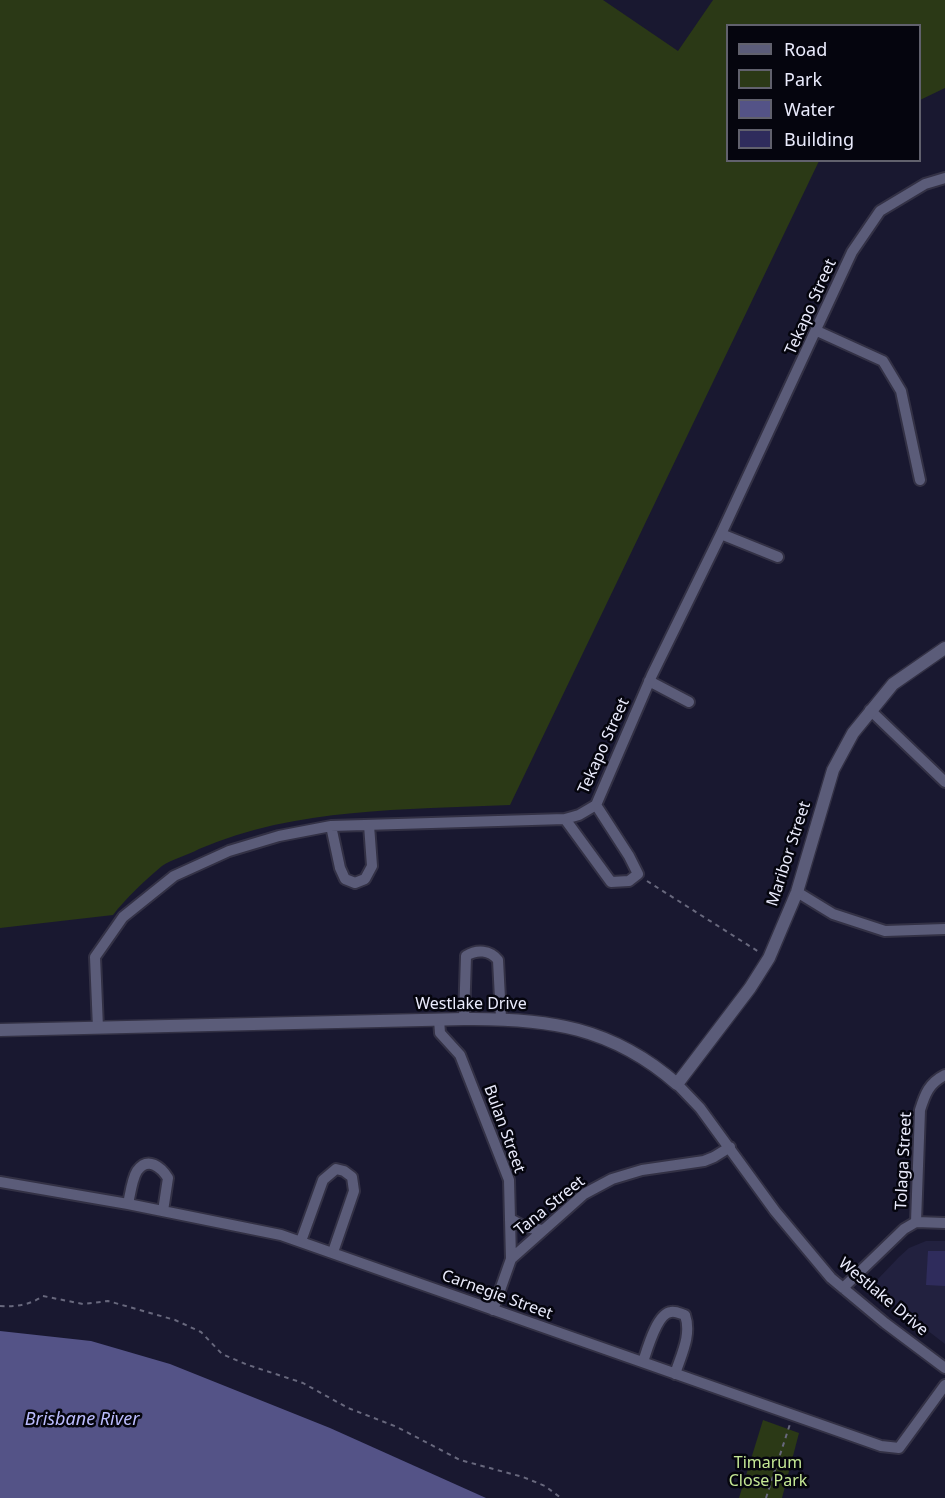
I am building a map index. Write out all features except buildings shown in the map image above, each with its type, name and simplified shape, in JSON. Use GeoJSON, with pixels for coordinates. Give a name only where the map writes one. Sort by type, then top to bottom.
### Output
{"type":"FeatureCollection","features":[{"type":"Feature","properties":{"kind":"street","name":"Tekapo Street"},"geometry":{"type":"LineString","coordinates":[[98,1028],[95,957],[123,916],[174,876],[229,851],[279,836],[332,826],[565,819],[579,815],[596,805],[649,681],[721,534],[852,252],[880,212],[925,184],[945,178]]}},
{"type":"Feature","properties":{"kind":"street"},"geometry":{"type":"LineString","coordinates":[[817,331],[883,361],[902,391],[920,480]]}},
{"type":"Feature","properties":{"kind":"street"},"geometry":{"type":"LineString","coordinates":[[721,534],[778,557]]}},
{"type":"Feature","properties":{"kind":"street","name":"Maribor Street"},"geometry":{"type":"LineString","coordinates":[[677,1084],[750,988],[769,958],[797,892],[833,770],[853,733],[893,684],[945,648]]}},
{"type":"Feature","properties":{"kind":"street"},"geometry":{"type":"LineString","coordinates":[[649,681],[689,702]]}},
{"type":"Feature","properties":{"kind":"street"},"geometry":{"type":"LineString","coordinates":[[870,710],[945,782]]}},
{"type":"Feature","properties":{"kind":"street"},"geometry":{"type":"LineString","coordinates":[[565,819],[611,882],[629,881],[638,874],[630,856],[596,805]]}},
{"type":"Feature","properties":{"kind":"street"},"geometry":{"type":"LineString","coordinates":[[332,826],[340,868],[345,879],[356,883],[365,879],[372,866],[369,825]]}},
{"type":"Feature","properties":{"kind":"street"},"geometry":{"type":"LineString","coordinates":[[797,892],[833,914],[885,931],[945,929]]}},
{"type":"Feature","properties":{"kind":"street"},"geometry":{"type":"LineString","coordinates":[[464,1019],[466,956],[483,951],[493,954],[498,960],[501,1018]]}},
{"type":"Feature","properties":{"kind":"street","name":"Westlake Drive"},"geometry":{"type":"LineString","coordinates":[[0,1030],[501,1018],[550,1023],[590,1033],[627,1049],[677,1084],[700,1108],[775,1211],[809,1253],[843,1288],[945,1368]]}},
{"type":"Feature","properties":{"kind":"street","name":"Bulan Street"},"geometry":{"type":"LineString","coordinates":[[439,1020],[440,1033],[460,1055],[508,1180],[511,1259]]}},
{"type":"Feature","properties":{"kind":"street","name":"Tolaga Street"},"geometry":{"type":"LineString","coordinates":[[916,1222],[920,1110],[925,1093],[935,1080],[945,1075]]}},
{"type":"Feature","properties":{"kind":"street","name":"Tana Street"},"geometry":{"type":"LineString","coordinates":[[493,1310],[511,1259],[584,1194],[612,1179],[642,1170],[704,1161],[714,1158],[730,1147]]}},
{"type":"Feature","properties":{"kind":"street"},"geometry":{"type":"LineString","coordinates":[[128,1204],[137,1171],[145,1164],[155,1164],[168,1178],[163,1211]]}},
{"type":"Feature","properties":{"kind":"street"},"geometry":{"type":"LineString","coordinates":[[302,1241],[323,1180],[336,1169],[344,1171],[352,1177],[354,1191],[333,1252]]}},
{"type":"Feature","properties":{"kind":"street","name":"Carnegie Street"},"geometry":{"type":"LineString","coordinates":[[0,1182],[128,1204],[302,1241],[872,1443],[899,1448],[945,1384]]}},
{"type":"Feature","properties":{"kind":"street"},"geometry":{"type":"LineString","coordinates":[[510,1219],[525,1227],[542,1230]]}},
{"type":"Feature","properties":{"kind":"street"},"geometry":{"type":"LineString","coordinates":[[843,1288],[904,1229],[916,1222],[945,1223]]}},
{"type":"Feature","properties":{"kind":"street"},"geometry":{"type":"LineString","coordinates":[[643,1362],[662,1316],[669,1312],[677,1312],[685,1316],[688,1334],[675,1374]]}},
{"type":"Feature","properties":{"kind":"path"},"geometry":{"type":"LineString","coordinates":[[638,874],[769,958]]}},
{"type":"Feature","properties":{"kind":"path"},"geometry":{"type":"LineString","coordinates":[[0,1306],[23,1305],[35,1302],[43,1296],[83,1304],[108,1300],[175,1320],[201,1332],[222,1354],[303,1383],[348,1408],[397,1428],[460,1460],[524,1477],[545,1486],[561,1498]]}},
{"type":"Feature","properties":{"kind":"path"},"geometry":{"type":"LineString","coordinates":[[766,1498],[793,1416]]}},
{"type":"Feature","properties":{"kind":"shaded area"},"geometry":{"type":"Polygon","coordinates":[[[926,1241],[945,1241],[945,1344],[879,1293],[875,1287],[876,1281],[899,1257],[909,1248],[926,1241]]]}},
{"type":"Feature","properties":{"kind":"green space"},"geometry":{"type":"Polygon","coordinates":[[[0,0],[603,0],[678,51],[713,0],[945,0],[945,88],[921,100],[921,24],[726,24],[726,162],[819,162],[510,805],[352,813],[274,825],[236,835],[166,864],[136,889],[113,915],[0,928],[0,0]]]}},
{"type":"Feature","properties":{"kind":"green space","name":"Timarum Close Park"},"geometry":{"type":"Polygon","coordinates":[[[763,1420],[799,1433],[782,1498],[739,1498],[763,1420]]]}},
{"type":"Feature","properties":{"kind":"water","name":"Brisbane River"},"geometry":{"type":"Polygon","coordinates":[[[0,1331],[91,1341],[170,1364],[330,1428],[486,1498],[0,1498],[0,1331]]]}}]}
